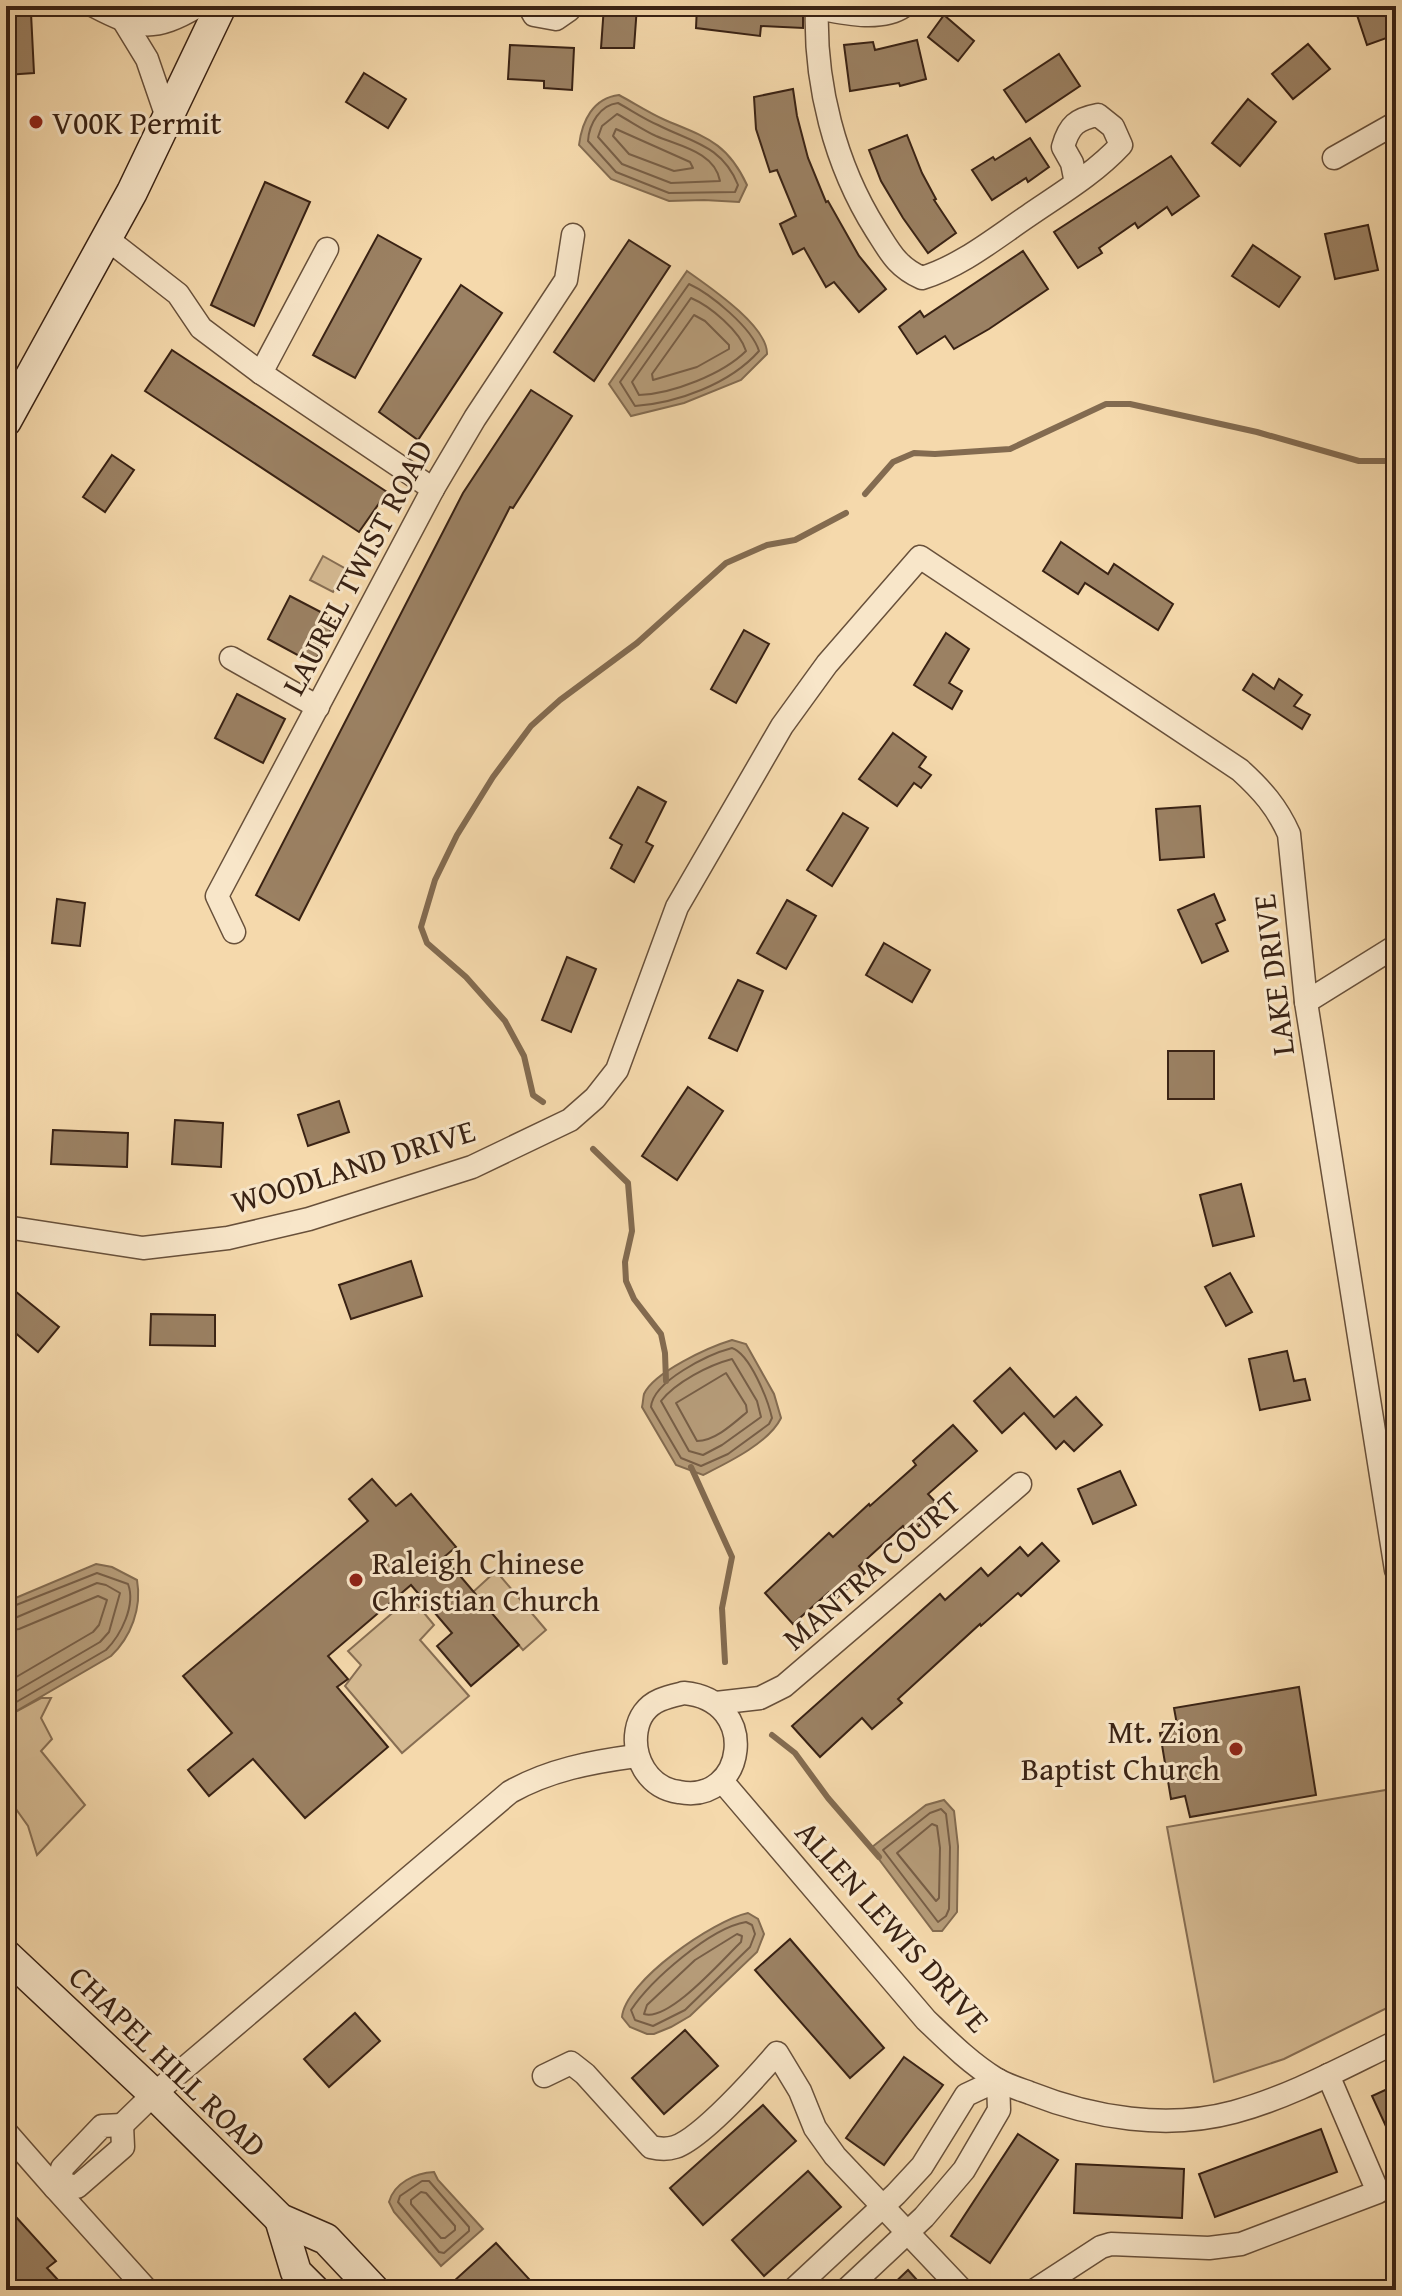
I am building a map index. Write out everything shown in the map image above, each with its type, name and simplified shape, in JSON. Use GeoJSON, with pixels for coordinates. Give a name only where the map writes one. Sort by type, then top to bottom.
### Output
{"type":"FeatureCollection","features":[{"type":"Feature","properties":{"kind":"main road"},"geometry":{"type":"LineString","coordinates":[[6,421],[168,120],[221,6]]}},
{"type":"Feature","properties":{"kind":"main road","name":"CHAPEL HILL ROAD"},"geometry":{"type":"LineString","coordinates":[[6,1955],[154,2094],[280,2219],[326,2239],[374,2290]]}},
{"type":"Feature","properties":{"kind":"main road","name":"CHAPEL HILL ROAD"},"geometry":{"type":"LineString","coordinates":[[280,2219],[296,2272],[314,2290]]}},
{"type":"Feature","properties":{"kind":"street"},"geometry":{"type":"LineString","coordinates":[[94,6],[125,23],[145,25],[178,18],[198,6]]}},
{"type":"Feature","properties":{"kind":"street"},"geometry":{"type":"LineString","coordinates":[[529,6],[534,15],[556,19],[571,6]]}},
{"type":"Feature","properties":{"kind":"street"},"geometry":{"type":"LineString","coordinates":[[904,6],[874,15],[817,7],[816,30],[824,92],[839,155],[861,206],[904,270],[922,278],[946,270],[1076,183]]}},
{"type":"Feature","properties":{"kind":"street"},"geometry":{"type":"LineString","coordinates":[[125,23],[147,59],[168,120]]}},
{"type":"Feature","properties":{"kind":"street"},"geometry":{"type":"LineString","coordinates":[[1334,158],[1396,123]]}},
{"type":"Feature","properties":{"kind":"street","name":"LAUREL TWIST ROAD"},"geometry":{"type":"LineString","coordinates":[[234,932],[217,896],[433,489],[475,418],[566,280],[573,235]]}},
{"type":"Feature","properties":{"kind":"street"},"geometry":{"type":"LineString","coordinates":[[106,238],[178,294],[201,328],[261,373],[433,489]]}},
{"type":"Feature","properties":{"kind":"street"},"geometry":{"type":"LineString","coordinates":[[261,373],[327,249]]}},
{"type":"Feature","properties":{"kind":"street","name":"LAKE DRIVE"},"geometry":{"type":"LineString","coordinates":[[920,557],[1240,770],[1278,810],[1289,834],[1306,1002],[1396,1570]]}},
{"type":"Feature","properties":{"kind":"street","name":"WOODLAND DRIVE"},"geometry":{"type":"LineString","coordinates":[[6,1227],[143,1248],[228,1238],[309,1219],[472,1167],[570,1120],[595,1098],[617,1070],[677,907],[782,726],[827,664],[920,557]]}},
{"type":"Feature","properties":{"kind":"street"},"geometry":{"type":"LineString","coordinates":[[231,658],[318,707]]}},
{"type":"Feature","properties":{"kind":"street"},"geometry":{"type":"LineString","coordinates":[[1306,1002],[1396,946]]}},
{"type":"Feature","properties":{"kind":"street","name":"MANTRA COURT"},"geometry":{"type":"LineString","coordinates":[[716,1703],[760,1698],[790,1681],[1020,1484]]}},
{"type":"Feature","properties":{"kind":"street"},"geometry":{"type":"LineString","coordinates":[[684,1693],[701,1695],[716,1703],[735,1731],[734,1759],[722,1781],[701,1792],[670,1791],[659,1786],[647,1775],[636,1756],[635,1735],[642,1715],[657,1701],[684,1693]]}},
{"type":"Feature","properties":{"kind":"street","name":"MANTRA COURT"},"geometry":{"type":"LineString","coordinates":[[735,1731],[760,1698]]}},
{"type":"Feature","properties":{"kind":"street"},"geometry":{"type":"LineString","coordinates":[[57,2186],[77,2187],[123,2147],[122,2125],[154,2094],[510,1792],[552,1772],[636,1756]]}},
{"type":"Feature","properties":{"kind":"street","name":"ALLEN LEWIS DRIVE"},"geometry":{"type":"LineString","coordinates":[[722,1781],[926,2020],[959,2051],[998,2080],[1057,2104],[1101,2115],[1164,2121],[1230,2113],[1257,2106],[1396,2042]]}},
{"type":"Feature","properties":{"kind":"street"},"geometry":{"type":"LineString","coordinates":[[544,2076],[571,2063],[585,2074],[651,2147],[664,2150],[678,2146],[707,2123],[777,2053],[800,2091],[815,2128],[835,2156],[962,2290]]}},
{"type":"Feature","properties":{"kind":"street"},"geometry":{"type":"LineString","coordinates":[[1035,2290],[1101,2247],[1111,2244],[1178,2248],[1241,2244],[1378,2192],[1328,2075]]}},
{"type":"Feature","properties":{"kind":"street"},"geometry":{"type":"LineString","coordinates":[[793,2290],[896,2219],[945,2196],[999,2110],[998,2080],[966,2095],[922,2166],[896,2219],[846,2290]]}},
{"type":"Feature","properties":{"kind":"street"},"geometry":{"type":"LineString","coordinates":[[6,2132],[147,2290]]}},
{"type":"Feature","properties":{"kind":"shaded area"},"geometry":{"type":"Polygon","coordinates":[[[323,556],[346,569],[333,592],[310,580],[323,556]]]}},
{"type":"Feature","properties":{"kind":"shaded area"},"geometry":{"type":"Polygon","coordinates":[[[496,1571],[546,1630],[523,1650],[473,1592],[496,1571]]]}},
{"type":"Feature","properties":{"kind":"shaded area"},"geometry":{"type":"Polygon","coordinates":[[[411,1597],[434,1625],[420,1640],[469,1696],[402,1753],[345,1686],[361,1665],[348,1651],[411,1597]]]}},
{"type":"Feature","properties":{"kind":"shaded area"},"geometry":{"type":"Polygon","coordinates":[[[41,1698],[51,1698],[41,1718],[52,1739],[41,1751],[85,1805],[37,1855],[28,1826],[6,1795],[6,1717],[41,1698]]]}},
{"type":"Feature","properties":{"kind":"shaded area"},"geometry":{"type":"Polygon","coordinates":[[[1386,1790],[1396,1834],[1396,1997],[1391,2006],[1284,2059],[1214,2082],[1167,1827],[1386,1790]]]}},
{"type":"Feature","properties":{"kind":"water"},"geometry":{"type":"Polygon","coordinates":[[[619,95],[723,150],[747,185],[739,202],[669,201],[611,179],[579,145],[590,112],[602,101],[619,95]]]}},
{"type":"Feature","properties":{"kind":"water"},"geometry":{"type":"Polygon","coordinates":[[[687,271],[748,319],[765,343],[767,354],[741,380],[684,403],[631,416],[609,384],[687,271]]]}},
{"type":"Feature","properties":{"kind":"water"},"geometry":{"type":"Polygon","coordinates":[[[732,1340],[746,1344],[774,1394],[781,1418],[757,1444],[703,1475],[676,1465],[642,1407],[644,1396],[650,1386],[670,1369],[732,1340]]]}},
{"type":"Feature","properties":{"kind":"water"},"geometry":{"type":"Polygon","coordinates":[[[96,1564],[112,1567],[137,1580],[136,1611],[124,1640],[111,1656],[6,1717],[6,1602],[96,1564]]]}},
{"type":"Feature","properties":{"kind":"water"},"geometry":{"type":"Polygon","coordinates":[[[944,1800],[954,1811],[958,1846],[957,1912],[942,1931],[933,1931],[872,1847],[926,1805],[944,1800]]]}},
{"type":"Feature","properties":{"kind":"water"},"geometry":{"type":"Polygon","coordinates":[[[748,1913],[758,1919],[764,1934],[757,1952],[690,2016],[654,2034],[630,2027],[622,2017],[627,2002],[654,1970],[694,1939],[748,1913]]]}},
{"type":"Feature","properties":{"kind":"water"},"geometry":{"type":"Polygon","coordinates":[[[434,2172],[483,2229],[441,2266],[394,2212],[389,2202],[395,2189],[406,2180],[434,2172]]]}},
{"type":"Feature","properties":{"kind":"building"},"geometry":{"type":"Polygon","coordinates":[[[604,6],[637,6],[634,48],[601,48],[604,6]]]}},
{"type":"Feature","properties":{"kind":"building"},"geometry":{"type":"Polygon","coordinates":[[[697,6],[803,6],[803,28],[761,26],[760,36],[696,28],[697,6]]]}},
{"type":"Feature","properties":{"kind":"building"},"geometry":{"type":"Polygon","coordinates":[[[1354,6],[1385,6],[1395,35],[1367,45],[1354,6]]]}},
{"type":"Feature","properties":{"kind":"building"},"geometry":{"type":"Polygon","coordinates":[[[31,13],[34,73],[6,75],[6,15],[31,13]]]}},
{"type":"Feature","properties":{"kind":"building"},"geometry":{"type":"Polygon","coordinates":[[[944,15],[974,41],[958,61],[928,37],[944,15]]]}},
{"type":"Feature","properties":{"kind":"building"},"geometry":{"type":"Polygon","coordinates":[[[917,40],[926,79],[900,86],[899,83],[850,91],[844,45],[873,42],[875,50],[917,40]]]}},
{"type":"Feature","properties":{"kind":"building"},"geometry":{"type":"Polygon","coordinates":[[[1308,44],[1330,69],[1293,99],[1272,74],[1308,44]]]}},
{"type":"Feature","properties":{"kind":"building"},"geometry":{"type":"Polygon","coordinates":[[[510,45],[574,48],[572,90],[544,88],[544,81],[508,79],[510,45]]]}},
{"type":"Feature","properties":{"kind":"building"},"geometry":{"type":"Polygon","coordinates":[[[1059,54],[1080,86],[1026,122],[1004,90],[1059,54]]]}},
{"type":"Feature","properties":{"kind":"building"},"geometry":{"type":"Polygon","coordinates":[[[364,73],[406,99],[388,128],[346,102],[364,73]]]}},
{"type":"Feature","properties":{"kind":"building"},"geometry":{"type":"Polygon","coordinates":[[[793,89],[808,158],[826,202],[859,256],[886,289],[859,312],[834,282],[826,287],[804,248],[793,254],[780,224],[796,216],[777,170],[770,172],[756,129],[754,97],[793,89]]]}},
{"type":"Feature","properties":{"kind":"building"},"geometry":{"type":"Polygon","coordinates":[[[1248,99],[1276,122],[1240,166],[1212,143],[1248,99]]]}},
{"type":"Feature","properties":{"kind":"building"},"geometry":{"type":"Polygon","coordinates":[[[907,135],[934,200],[956,233],[928,253],[881,181],[869,150],[907,135]]]}},
{"type":"Feature","properties":{"kind":"building"},"geometry":{"type":"Polygon","coordinates":[[[1030,138],[1049,167],[1028,182],[1026,178],[992,200],[972,170],[1030,138]]]}},
{"type":"Feature","properties":{"kind":"building"},"geometry":{"type":"Polygon","coordinates":[[[1171,156],[1199,196],[1172,215],[1167,207],[1138,228],[1135,223],[1099,248],[1102,253],[1078,268],[1054,232],[1171,156]]]}},
{"type":"Feature","properties":{"kind":"building"},"geometry":{"type":"Polygon","coordinates":[[[265,182],[310,202],[254,326],[211,305],[265,182]]]}},
{"type":"Feature","properties":{"kind":"building"},"geometry":{"type":"Polygon","coordinates":[[[1368,225],[1378,270],[1335,279],[1325,234],[1368,225]]]}},
{"type":"Feature","properties":{"kind":"building"},"geometry":{"type":"Polygon","coordinates":[[[378,235],[421,259],[355,378],[313,355],[378,235]]]}},
{"type":"Feature","properties":{"kind":"building"},"geometry":{"type":"Polygon","coordinates":[[[629,240],[670,266],[594,381],[554,352],[629,240]]]}},
{"type":"Feature","properties":{"kind":"building"},"geometry":{"type":"Polygon","coordinates":[[[1253,245],[1300,277],[1279,307],[1232,276],[1253,245]]]}},
{"type":"Feature","properties":{"kind":"building"},"geometry":{"type":"Polygon","coordinates":[[[1023,251],[1048,289],[954,349],[945,336],[917,354],[899,327],[920,311],[924,317],[1023,251]]]}},
{"type":"Feature","properties":{"kind":"building"},"geometry":{"type":"Polygon","coordinates":[[[461,285],[502,313],[418,440],[379,412],[461,285]]]}},
{"type":"Feature","properties":{"kind":"building"},"geometry":{"type":"Polygon","coordinates":[[[172,350],[387,492],[359,532],[145,391],[172,350]]]}},
{"type":"Feature","properties":{"kind":"building"},"geometry":{"type":"Polygon","coordinates":[[[531,390],[572,416],[513,508],[510,507],[299,920],[256,895],[463,493],[531,390]]]}},
{"type":"Feature","properties":{"kind":"building"},"geometry":{"type":"Polygon","coordinates":[[[112,455],[134,470],[105,512],[83,497],[112,455]]]}},
{"type":"Feature","properties":{"kind":"building"},"geometry":{"type":"Polygon","coordinates":[[[1061,542],[1108,574],[1114,564],[1173,604],[1158,630],[1085,583],[1078,594],[1043,571],[1061,542]]]}},
{"type":"Feature","properties":{"kind":"building"},"geometry":{"type":"Polygon","coordinates":[[[290,596],[336,620],[314,664],[268,639],[290,596]]]}},
{"type":"Feature","properties":{"kind":"building"},"geometry":{"type":"Polygon","coordinates":[[[744,630],[769,644],[736,703],[711,689],[744,630]]]}},
{"type":"Feature","properties":{"kind":"building"},"geometry":{"type":"Polygon","coordinates":[[[946,633],[969,649],[949,683],[962,691],[952,709],[914,685],[946,633]]]}},
{"type":"Feature","properties":{"kind":"building"},"geometry":{"type":"Polygon","coordinates":[[[1253,674],[1274,689],[1279,679],[1302,695],[1294,706],[1310,715],[1302,729],[1243,690],[1253,674]]]}},
{"type":"Feature","properties":{"kind":"building"},"geometry":{"type":"Polygon","coordinates":[[[237,694],[285,719],[263,763],[215,738],[237,694]]]}},
{"type":"Feature","properties":{"kind":"building"},"geometry":{"type":"Polygon","coordinates":[[[893,733],[926,757],[919,767],[931,775],[921,788],[914,783],[897,806],[859,779],[893,733]]]}},
{"type":"Feature","properties":{"kind":"building"},"geometry":{"type":"Polygon","coordinates":[[[638,787],[666,802],[646,842],[653,846],[634,882],[611,868],[622,845],[610,838],[638,787]]]}},
{"type":"Feature","properties":{"kind":"building"},"geometry":{"type":"Polygon","coordinates":[[[1200,806],[1204,857],[1160,860],[1156,809],[1200,806]]]}},
{"type":"Feature","properties":{"kind":"building"},"geometry":{"type":"Polygon","coordinates":[[[843,813],[868,828],[832,886],[807,870],[843,813]]]}},
{"type":"Feature","properties":{"kind":"building"},"geometry":{"type":"Polygon","coordinates":[[[1214,894],[1225,920],[1216,924],[1228,951],[1202,963],[1178,910],[1214,894]]]}},
{"type":"Feature","properties":{"kind":"building"},"geometry":{"type":"Polygon","coordinates":[[[57,899],[85,903],[80,946],[52,943],[57,899]]]}},
{"type":"Feature","properties":{"kind":"building"},"geometry":{"type":"Polygon","coordinates":[[[787,900],[816,916],[786,969],[757,953],[787,900]]]}},
{"type":"Feature","properties":{"kind":"building"},"geometry":{"type":"Polygon","coordinates":[[[884,943],[930,970],[912,1002],[866,975],[884,943]]]}},
{"type":"Feature","properties":{"kind":"building"},"geometry":{"type":"Polygon","coordinates":[[[567,957],[596,969],[571,1032],[542,1020],[567,957]]]}},
{"type":"Feature","properties":{"kind":"building"},"geometry":{"type":"Polygon","coordinates":[[[738,980],[763,991],[737,1051],[709,1038],[738,980]]]}},
{"type":"Feature","properties":{"kind":"building"},"geometry":{"type":"Polygon","coordinates":[[[1168,1051],[1214,1051],[1214,1099],[1168,1099],[1168,1051]]]}},
{"type":"Feature","properties":{"kind":"building"},"geometry":{"type":"Polygon","coordinates":[[[688,1087],[723,1111],[677,1180],[642,1156],[688,1087]]]}},
{"type":"Feature","properties":{"kind":"building"},"geometry":{"type":"Polygon","coordinates":[[[339,1101],[349,1132],[308,1146],[298,1115],[339,1101]]]}},
{"type":"Feature","properties":{"kind":"building"},"geometry":{"type":"Polygon","coordinates":[[[175,1120],[223,1123],[221,1167],[172,1164],[175,1120]]]}},
{"type":"Feature","properties":{"kind":"building"},"geometry":{"type":"Polygon","coordinates":[[[53,1130],[128,1133],[127,1167],[51,1164],[53,1130]]]}},
{"type":"Feature","properties":{"kind":"building"},"geometry":{"type":"Polygon","coordinates":[[[1241,1184],[1254,1236],[1213,1246],[1200,1195],[1241,1184]]]}},
{"type":"Feature","properties":{"kind":"building"},"geometry":{"type":"Polygon","coordinates":[[[411,1261],[422,1296],[351,1319],[339,1285],[411,1261]]]}},
{"type":"Feature","properties":{"kind":"building"},"geometry":{"type":"Polygon","coordinates":[[[1230,1273],[1252,1312],[1226,1326],[1205,1287],[1230,1273]]]}},
{"type":"Feature","properties":{"kind":"building"},"geometry":{"type":"Polygon","coordinates":[[[15,1291],[59,1327],[38,1352],[6,1325],[6,1302],[15,1291]]]}},
{"type":"Feature","properties":{"kind":"building"},"geometry":{"type":"Polygon","coordinates":[[[151,1314],[215,1315],[215,1346],[150,1345],[151,1314]]]}},
{"type":"Feature","properties":{"kind":"building"},"geometry":{"type":"Polygon","coordinates":[[[1287,1351],[1294,1381],[1305,1379],[1310,1400],[1260,1410],[1249,1359],[1287,1351]]]}},
{"type":"Feature","properties":{"kind":"building"},"geometry":{"type":"Polygon","coordinates":[[[1010,1368],[1054,1417],[1076,1397],[1102,1425],[1074,1451],[1064,1441],[1056,1449],[1024,1413],[1002,1433],[974,1401],[1010,1368]]]}},
{"type":"Feature","properties":{"kind":"building"},"geometry":{"type":"Polygon","coordinates":[[[953,1425],[977,1451],[928,1494],[940,1507],[910,1534],[903,1526],[859,1566],[865,1573],[836,1599],[829,1592],[793,1624],[765,1593],[829,1533],[833,1537],[916,1465],[913,1461],[953,1425]]]}},
{"type":"Feature","properties":{"kind":"building"},"geometry":{"type":"Polygon","coordinates":[[[1120,1471],[1136,1505],[1093,1524],[1078,1489],[1120,1471]]]}},
{"type":"Feature","properties":{"kind":"building"},"geometry":{"type":"Polygon","coordinates":[[[372,1479],[396,1506],[411,1494],[456,1547],[444,1557],[519,1645],[471,1686],[437,1646],[452,1633],[411,1585],[328,1656],[348,1679],[337,1687],[388,1747],[305,1818],[253,1759],[209,1796],[188,1770],[232,1733],[183,1676],[368,1521],[349,1499],[372,1479]]]}},
{"type":"Feature","properties":{"kind":"building"},"geometry":{"type":"Polygon","coordinates":[[[1042,1543],[1059,1561],[1021,1596],[1018,1593],[980,1624],[898,1699],[902,1703],[872,1729],[862,1718],[820,1757],[792,1726],[940,1594],[945,1600],[981,1568],[988,1576],[1020,1547],[1028,1556],[1042,1543]]]}},
{"type":"Feature","properties":{"kind":"building","name":"Mt. Zion Baptist Church"},"geometry":{"type":"Polygon","coordinates":[[[1299,1687],[1316,1795],[1190,1817],[1185,1796],[1171,1799],[1160,1733],[1178,1730],[1174,1708],[1299,1687]]]}},
{"type":"Feature","properties":{"kind":"building"},"geometry":{"type":"Polygon","coordinates":[[[790,1939],[884,2048],[850,2078],[755,1970],[790,1939]]]}},
{"type":"Feature","properties":{"kind":"building"},"geometry":{"type":"Polygon","coordinates":[[[355,2013],[380,2041],[329,2087],[304,2059],[355,2013]]]}},
{"type":"Feature","properties":{"kind":"building"},"geometry":{"type":"Polygon","coordinates":[[[685,2030],[718,2066],[664,2114],[632,2078],[685,2030]]]}},
{"type":"Feature","properties":{"kind":"building"},"geometry":{"type":"Polygon","coordinates":[[[904,2057],[943,2085],[884,2165],[846,2138],[904,2057]]]}},
{"type":"Feature","properties":{"kind":"building"},"geometry":{"type":"Polygon","coordinates":[[[1396,2085],[1396,2148],[1372,2096],[1396,2085]]]}},
{"type":"Feature","properties":{"kind":"building"},"geometry":{"type":"Polygon","coordinates":[[[763,2105],[796,2141],[703,2225],[670,2188],[763,2105]]]}},
{"type":"Feature","properties":{"kind":"building"},"geometry":{"type":"Polygon","coordinates":[[[1321,2129],[1337,2172],[1215,2217],[1199,2174],[1321,2129]]]}},
{"type":"Feature","properties":{"kind":"building"},"geometry":{"type":"Polygon","coordinates":[[[1018,2134],[1058,2160],[990,2263],[951,2236],[1018,2134]]]}},
{"type":"Feature","properties":{"kind":"building"},"geometry":{"type":"Polygon","coordinates":[[[1076,2164],[1184,2169],[1182,2218],[1074,2213],[1076,2164]]]}},
{"type":"Feature","properties":{"kind":"building"},"geometry":{"type":"Polygon","coordinates":[[[808,2171],[841,2207],[764,2276],[732,2240],[808,2171]]]}},
{"type":"Feature","properties":{"kind":"building"},"geometry":{"type":"Polygon","coordinates":[[[6,2206],[56,2261],[47,2268],[59,2281],[50,2290],[6,2290],[6,2206]]]}},
{"type":"Feature","properties":{"kind":"building"},"geometry":{"type":"Polygon","coordinates":[[[496,2243],[539,2290],[462,2290],[454,2281],[496,2243]]]}},
{"type":"Feature","properties":{"kind":"building"},"geometry":{"type":"Polygon","coordinates":[[[908,2270],[926,2290],[887,2290],[908,2270]]]}},
{"type":"Feature","properties":{"kind":"waterway"},"geometry":{"type":"LineString","coordinates":[[865,494],[893,462],[914,453],[1010,449],[1106,404],[1130,404],[1257,432],[1359,461],[1396,461]]}},
{"type":"Feature","properties":{"kind":"waterway"},"geometry":{"type":"LineString","coordinates":[[543,1102],[533,1095],[524,1056],[505,1021],[466,977],[427,943],[421,927],[435,880],[457,835],[493,777],[531,726],[560,700],[637,643],[726,563],[767,545],[795,540],[846,513]]}},
{"type":"Feature","properties":{"kind":"waterway"},"geometry":{"type":"LineString","coordinates":[[1396,658],[1393,677],[1396,687]]}},
{"type":"Feature","properties":{"kind":"waterway"},"geometry":{"type":"LineString","coordinates":[[593,1149],[628,1183],[632,1231],[625,1262],[626,1281],[634,1299],[661,1334],[666,1381]]}},
{"type":"Feature","properties":{"kind":"waterway"},"geometry":{"type":"LineString","coordinates":[[691,1467],[732,1557],[722,1608],[725,1662]]}},
{"type":"Feature","properties":{"kind":"waterway"},"geometry":{"type":"LineString","coordinates":[[772,1735],[795,1753],[828,1798],[879,1857]]}},
{"type":"Feature","properties":{"kind":"place","name":"V00K Permit"},"geometry":{"type":"Point","coordinates":[36,122]}},
{"type":"Feature","properties":{"kind":"place","name":"Raleigh Chinese Christian Church"},"geometry":{"type":"Point","coordinates":[356,1580]}},
{"type":"Feature","properties":{"kind":"place","name":"Mt. Zion Baptist Church"},"geometry":{"type":"Point","coordinates":[1236,1749]}}]}
